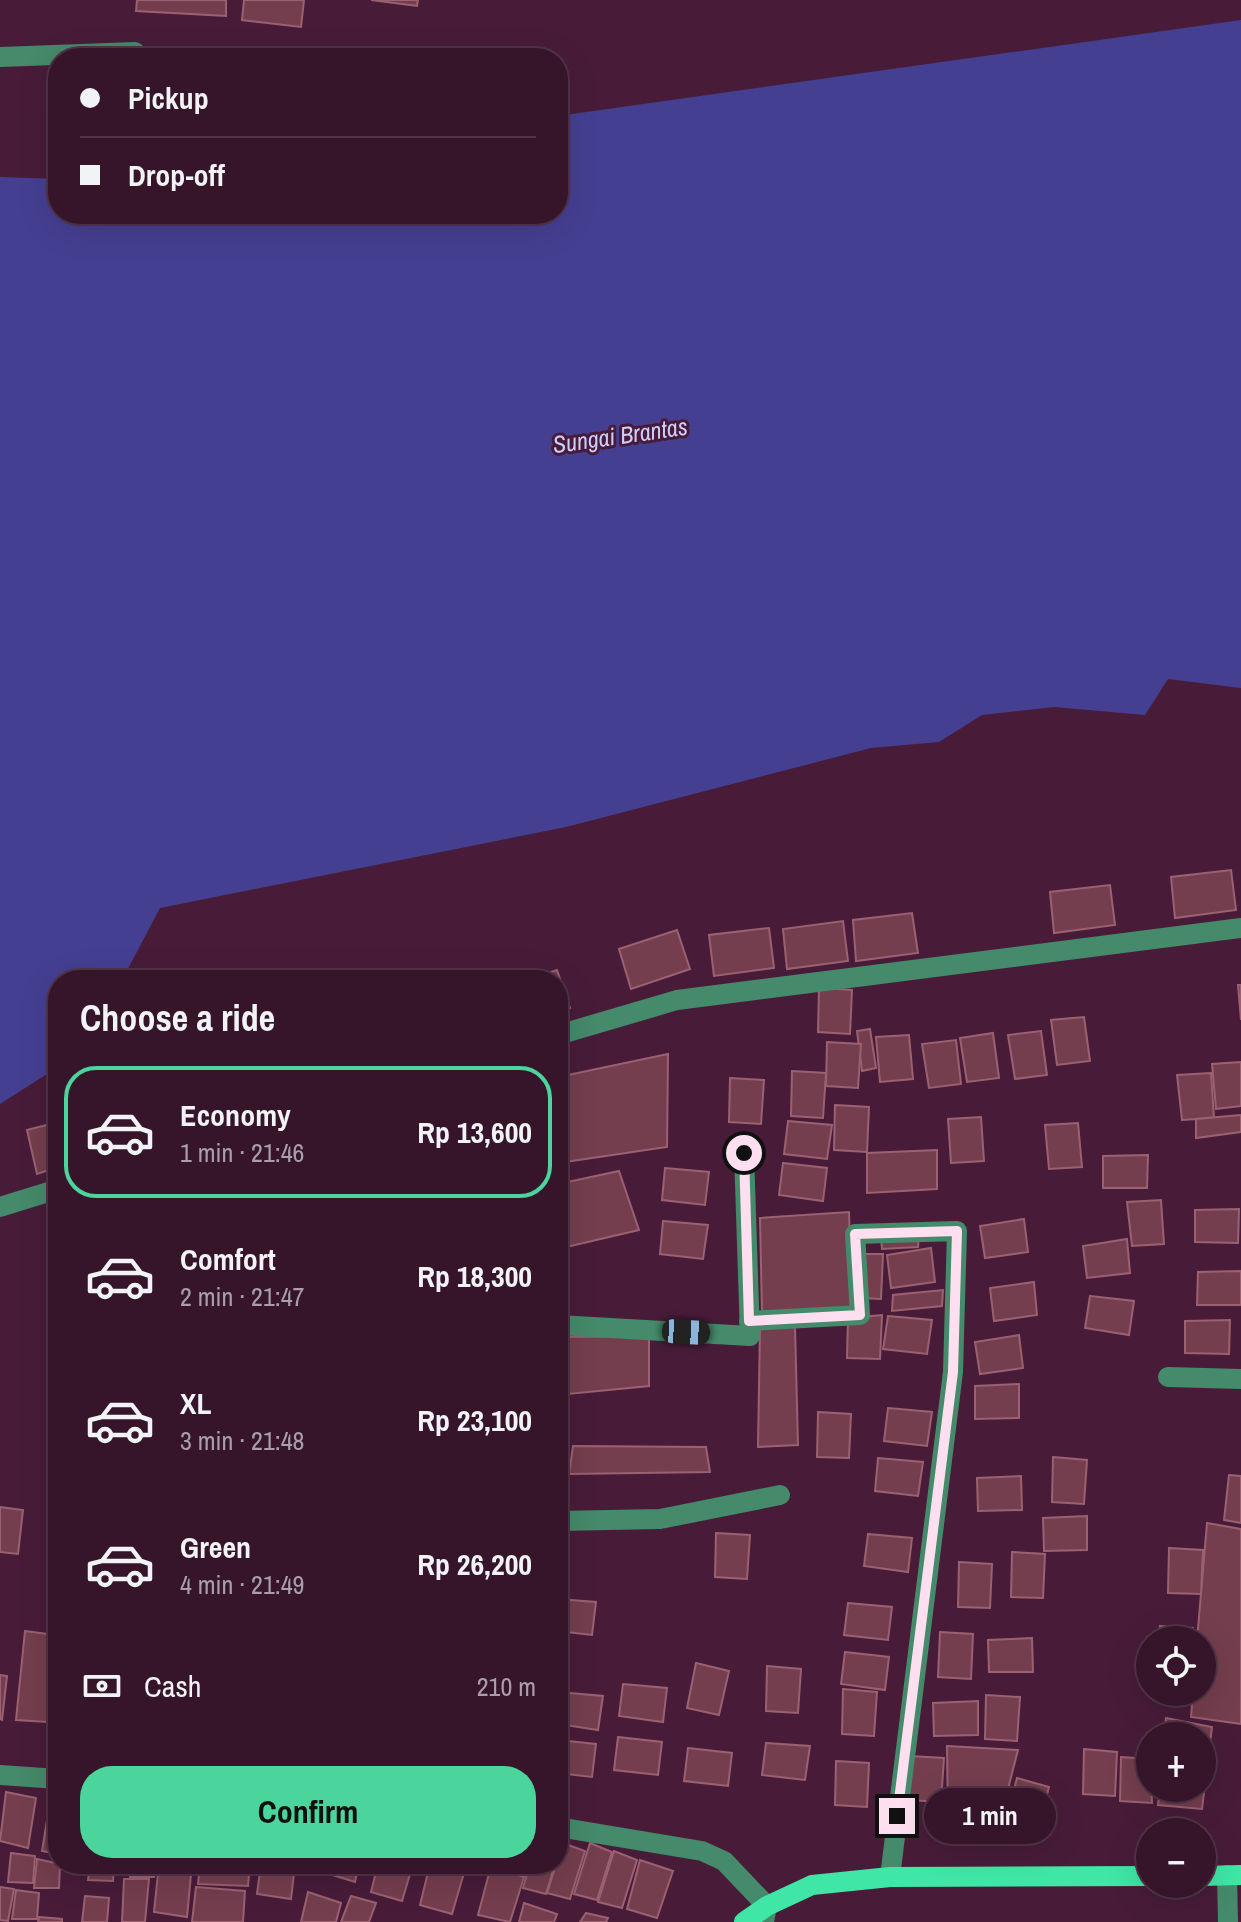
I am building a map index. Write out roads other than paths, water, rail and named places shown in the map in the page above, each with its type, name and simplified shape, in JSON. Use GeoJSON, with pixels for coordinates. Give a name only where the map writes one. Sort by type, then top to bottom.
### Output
{"type":"FeatureCollection","features":[{"type":"Feature","properties":{"kind":"main road"},"geometry":{"type":"LineString","coordinates":[[744,1922],[765,1914],[812,1885],[890,1877],[1136,1876]]}},
{"type":"Feature","properties":{"kind":"street"},"geometry":{"type":"LineString","coordinates":[[0,57],[48,55]]}},
{"type":"Feature","properties":{"kind":"street"},"geometry":{"type":"LineString","coordinates":[[568,1032],[677,1000],[1241,928]]}},
{"type":"Feature","properties":{"kind":"street"},"geometry":{"type":"LineString","coordinates":[[568,1326],[750,1336],[744,1153]]}},
{"type":"Feature","properties":{"kind":"street"},"geometry":{"type":"LineString","coordinates":[[0,1207],[48,1192]]}},
{"type":"Feature","properties":{"kind":"street"},"geometry":{"type":"LineString","coordinates":[[749,1321],[860,1315],[855,1234],[957,1231],[953,1372],[890,1877]]}},
{"type":"Feature","properties":{"kind":"street"},"geometry":{"type":"LineString","coordinates":[[1168,1377],[1241,1379]]}},
{"type":"Feature","properties":{"kind":"street"},"geometry":{"type":"LineString","coordinates":[[568,1521],[660,1519],[780,1495]]}},
{"type":"Feature","properties":{"kind":"street"},"geometry":{"type":"LineString","coordinates":[[0,1775],[48,1778]]}},
{"type":"Feature","properties":{"kind":"street"},"geometry":{"type":"LineString","coordinates":[[568,1829],[702,1851],[724,1861],[765,1914]]}},
{"type":"Feature","properties":{"kind":"street"},"geometry":{"type":"LineString","coordinates":[[1228,1922],[1234,1875]]}},
{"type":"Feature","properties":{"kind":"water","name":"Sungai Brantas"},"geometry":{"type":"Polygon","coordinates":[[[1241,20],[1241,688],[1168,679],[1145,715],[1054,707],[982,715],[939,742],[871,748],[566,827],[160,908],[127,970],[48,970],[48,1073],[0,1104],[0,177],[48,179],[48,224],[568,224],[568,115],[1241,20]]]}}]}
